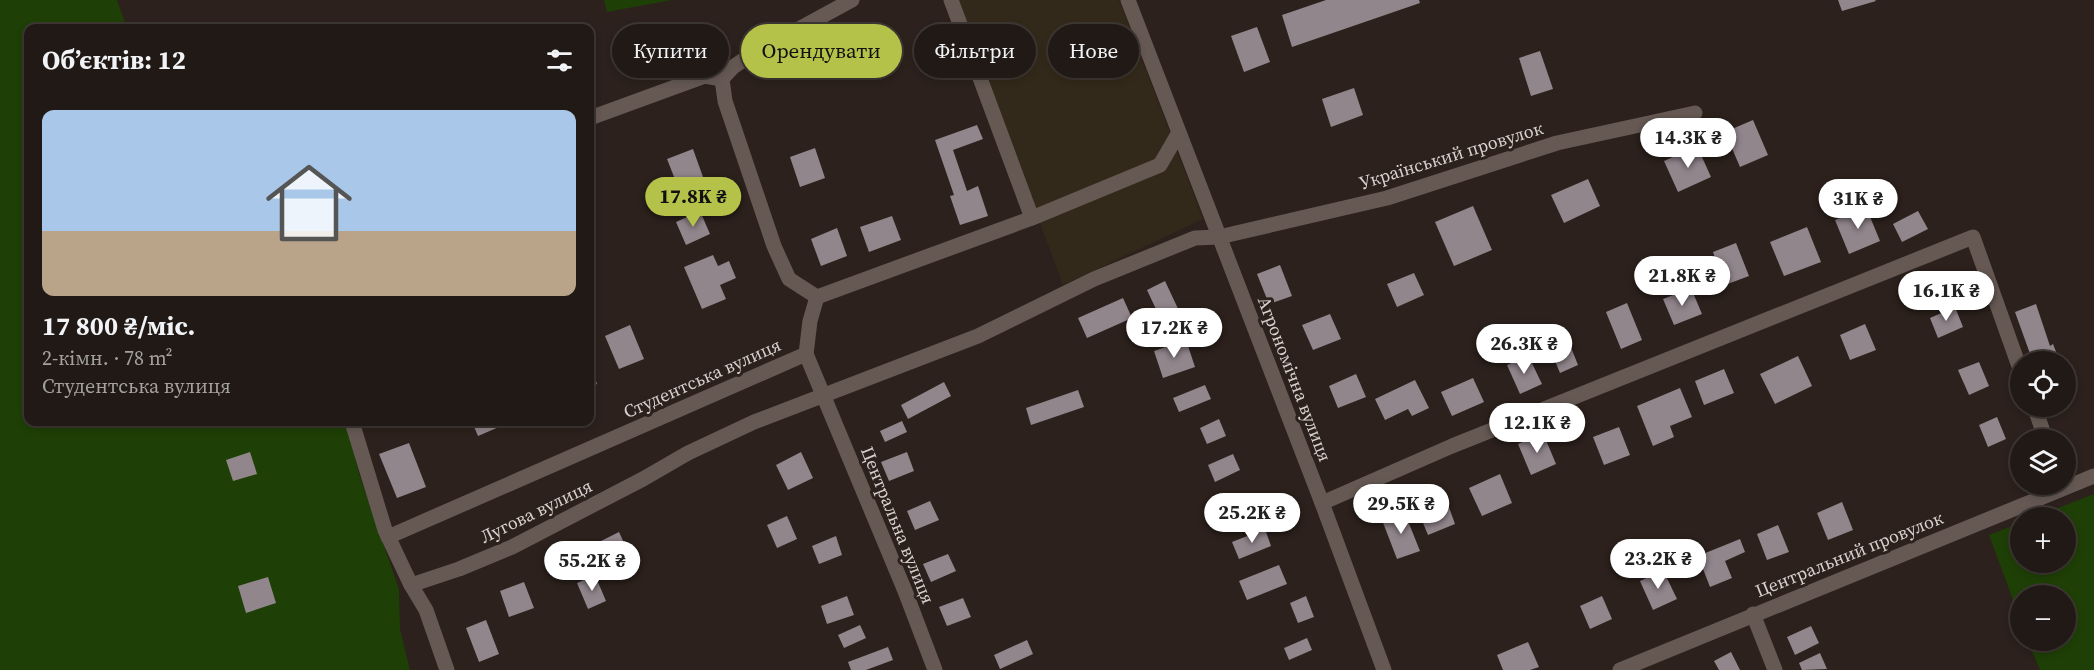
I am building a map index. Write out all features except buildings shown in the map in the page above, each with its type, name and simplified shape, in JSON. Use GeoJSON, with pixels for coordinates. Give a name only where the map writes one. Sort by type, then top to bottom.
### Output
{"type":"FeatureCollection","features":[{"type":"Feature","properties":{"kind":"street"},"geometry":{"type":"LineString","coordinates":[[722,79],[733,67],[751,55],[852,0]]}},
{"type":"Feature","properties":{"kind":"street"},"geometry":{"type":"LineString","coordinates":[[951,0],[1032,218]]}},
{"type":"Feature","properties":{"kind":"street","name":"Агрономічна вулиця"},"geometry":{"type":"LineString","coordinates":[[1128,0],[1384,670]]}},
{"type":"Feature","properties":{"kind":"street"},"geometry":{"type":"LineString","coordinates":[[594,117],[705,76],[722,79]]}},
{"type":"Feature","properties":{"kind":"street"},"geometry":{"type":"LineString","coordinates":[[722,79],[725,101],[774,246],[789,279],[817,297],[1032,218],[1160,165],[1178,134]]}},
{"type":"Feature","properties":{"kind":"street","name":"Український провулок"},"geometry":{"type":"LineString","coordinates":[[824,394],[978,336],[1094,279],[1195,238],[1219,237],[1387,198],[1557,143],[1695,113]]}},
{"type":"Feature","properties":{"kind":"street"},"geometry":{"type":"LineString","coordinates":[[1322,503],[1452,446],[1973,237],[2014,351]]}},
{"type":"Feature","properties":{"kind":"street","name":"Студентська вулиця"},"geometry":{"type":"LineString","coordinates":[[388,537],[806,354],[810,321],[817,297]]}},
{"type":"Feature","properties":{"kind":"street","name":"Центральна вулиця"},"geometry":{"type":"LineString","coordinates":[[806,354],[935,670]]}},
{"type":"Feature","properties":{"kind":"street","name":"Лугова вулиця"},"geometry":{"type":"LineString","coordinates":[[411,585],[459,570],[512,547],[688,453],[754,422],[824,394]]}},
{"type":"Feature","properties":{"kind":"street"},"geometry":{"type":"LineString","coordinates":[[352,426],[388,537],[426,610],[447,670]]}},
{"type":"Feature","properties":{"kind":"street","name":"Центральний провулок"},"geometry":{"type":"LineString","coordinates":[[2076,482],[2094,476]]}},
{"type":"Feature","properties":{"kind":"street","name":"Центральний провулок"},"geometry":{"type":"LineString","coordinates":[[1620,670],[2041,495]]}},
{"type":"Feature","properties":{"kind":"street"},"geometry":{"type":"LineString","coordinates":[[1753,614],[1775,670]]}},
{"type":"Feature","properties":{"kind":"shaded area"},"geometry":{"type":"Polygon","coordinates":[[[957,0],[1119,0],[1128,24],[1048,24],[1048,78],[1139,78],[1139,52],[1203,219],[1063,285],[986,78],[1036,78],[1036,24],[966,24],[957,0]]]}},
{"type":"Feature","properties":{"kind":"green space"},"geometry":{"type":"Polygon","coordinates":[[[0,0],[117,0],[126,24],[24,24],[24,426],[348,426],[359,474],[399,589],[400,629],[410,670],[0,670],[0,0]]]}},
{"type":"Feature","properties":{"kind":"green space"},"geometry":{"type":"Polygon","coordinates":[[[604,0],[672,0],[607,12],[604,0]]]}},
{"type":"Feature","properties":{"kind":"green space"},"geometry":{"type":"Polygon","coordinates":[[[2094,494],[2094,670],[2040,670],[2032,651],[2076,651],[2076,585],[2010,585],[2010,592],[1989,535],[2010,527],[2010,573],[2076,573],[2076,507],[2061,507],[2094,494]]]}}]}
